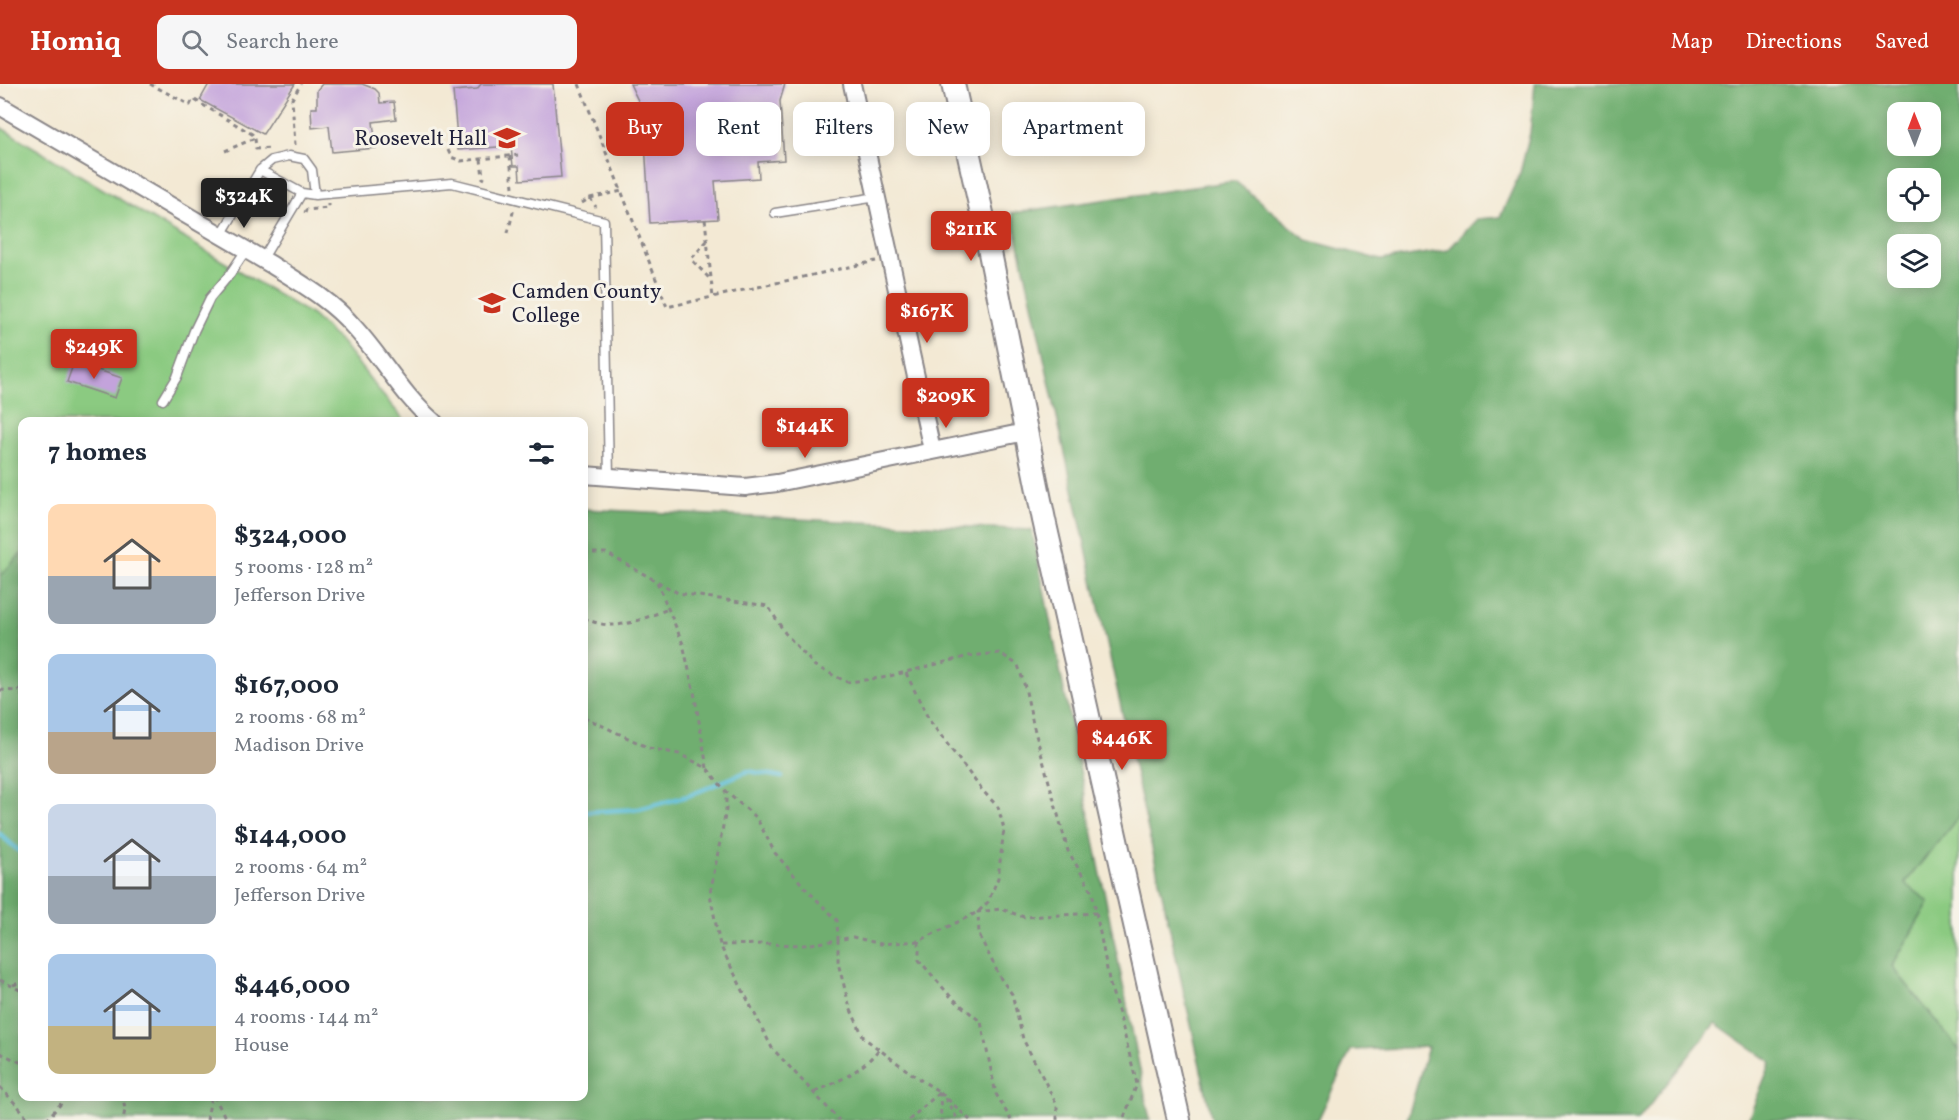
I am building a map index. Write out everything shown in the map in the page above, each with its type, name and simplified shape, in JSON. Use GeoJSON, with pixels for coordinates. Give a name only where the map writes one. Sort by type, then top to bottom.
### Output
{"type":"FeatureCollection","features":[{"type":"Feature","properties":{"kind":"street"},"geometry":{"type":"LineString","coordinates":[[852,84],[932,450]]}},
{"type":"Feature","properties":{"kind":"street"},"geometry":{"type":"LineString","coordinates":[[953,84],[1025,432],[1179,1120]]}},
{"type":"Feature","properties":{"kind":"street"},"geometry":{"type":"LineString","coordinates":[[0,106],[246,250],[334,307],[375,351],[402,390],[429,417]]}},
{"type":"Feature","properties":{"kind":"street"},"geometry":{"type":"LineString","coordinates":[[588,475],[745,487],[777,483],[1025,432]]}},
{"type":"Feature","properties":{"kind":"lane"},"geometry":{"type":"LineString","coordinates":[[221,235],[260,170],[272,160],[298,156],[304,159],[312,170],[315,195]]}},
{"type":"Feature","properties":{"kind":"lane"},"geometry":{"type":"LineString","coordinates":[[260,170],[303,193],[315,195],[452,183],[604,221],[609,477]]}},
{"type":"Feature","properties":{"kind":"lane"},"geometry":{"type":"LineString","coordinates":[[262,260],[303,193]]}},
{"type":"Feature","properties":{"kind":"lane"},"geometry":{"type":"LineString","coordinates":[[775,213],[877,197]]}},
{"type":"Feature","properties":{"kind":"lane"},"geometry":{"type":"LineString","coordinates":[[163,400],[177,377],[194,331],[210,298],[246,250]]}},
{"type":"Feature","properties":{"kind":"path"},"geometry":{"type":"LineString","coordinates":[[150,84],[190,105],[193,99],[253,136]]}},
{"type":"Feature","properties":{"kind":"path"},"geometry":{"type":"LineString","coordinates":[[579,84],[667,308],[891,259]]}},
{"type":"Feature","properties":{"kind":"path"},"geometry":{"type":"LineString","coordinates":[[254,129],[256,149],[276,147]]}},
{"type":"Feature","properties":{"kind":"path"},"geometry":{"type":"LineString","coordinates":[[225,151],[253,136]]}},
{"type":"Feature","properties":{"kind":"path"},"geometry":{"type":"LineString","coordinates":[[285,147],[296,146]]}},
{"type":"Feature","properties":{"kind":"path"},"geometry":{"type":"LineString","coordinates":[[448,150],[451,157],[461,161],[518,155]]}},
{"type":"Feature","properties":{"kind":"path"},"geometry":{"type":"LineString","coordinates":[[590,198],[622,191]]}},
{"type":"Feature","properties":{"kind":"path"},"geometry":{"type":"LineString","coordinates":[[705,219],[713,298]]}},
{"type":"Feature","properties":{"kind":"path"},"geometry":{"type":"LineString","coordinates":[[707,241],[691,259],[712,280]]}},
{"type":"Feature","properties":{"kind":"path"},"geometry":{"type":"LineString","coordinates":[[588,553],[606,553],[678,593],[768,606],[785,633],[815,666],[847,681],[882,678],[969,656],[1000,653],[1018,665],[1068,851],[1092,891],[1110,985],[1137,1084],[1123,1120]]}},
{"type":"Feature","properties":{"kind":"path"},"geometry":{"type":"LineString","coordinates":[[656,581],[683,644],[707,768]]}},
{"type":"Feature","properties":{"kind":"path"},"geometry":{"type":"LineString","coordinates":[[588,620],[598,625],[630,624],[668,609]]}},
{"type":"Feature","properties":{"kind":"path"},"geometry":{"type":"LineString","coordinates":[[906,672],[928,720],[982,790],[998,807],[1004,829],[998,878],[988,902],[978,912],[979,935],[1001,979],[1012,993],[1023,1039],[1057,1105],[1057,1120]]}},
{"type":"Feature","properties":{"kind":"path"},"geometry":{"type":"LineString","coordinates":[[0,690],[18,691]]}},
{"type":"Feature","properties":{"kind":"path"},"geometry":{"type":"LineString","coordinates":[[588,719],[649,748],[679,754],[707,768],[726,792],[756,817],[775,852],[807,890],[837,920],[838,963],[850,1008],[864,1038],[940,1092],[970,1120]]}},
{"type":"Feature","properties":{"kind":"path"},"geometry":{"type":"LineString","coordinates":[[726,792],[726,810],[710,894],[720,945],[772,1048],[839,1120]]}},
{"type":"Feature","properties":{"kind":"path"},"geometry":{"type":"LineString","coordinates":[[720,945],[804,945],[853,937],[881,944],[919,941],[978,912],[1001,909],[1024,917],[1097,913]]}},
{"type":"Feature","properties":{"kind":"path"},"geometry":{"type":"LineString","coordinates":[[919,941],[919,960],[951,997],[981,1022],[996,1094],[1011,1120]]}},
{"type":"Feature","properties":{"kind":"path"},"geometry":{"type":"LineString","coordinates":[[0,980],[18,989]]}},
{"type":"Feature","properties":{"kind":"path"},"geometry":{"type":"LineString","coordinates":[[12,985],[18,983]]}},
{"type":"Feature","properties":{"kind":"path"},"geometry":{"type":"LineString","coordinates":[[815,1092],[844,1080],[871,1059],[879,1049]]}},
{"type":"Feature","properties":{"kind":"path"},"geometry":{"type":"LineString","coordinates":[[0,1053],[18,1061]]}},
{"type":"Feature","properties":{"kind":"path"},"geometry":{"type":"LineString","coordinates":[[0,1087],[24,1113],[27,1120]]}},
{"type":"Feature","properties":{"kind":"path"},"geometry":{"type":"LineString","coordinates":[[909,1120],[940,1092]]}},
{"type":"Feature","properties":{"kind":"path"},"geometry":{"type":"LineString","coordinates":[[940,1092],[941,1120]]}},
{"type":"Feature","properties":{"kind":"path"},"geometry":{"type":"LineString","coordinates":[[940,1092],[958,1120]]}},
{"type":"Feature","properties":{"kind":"path"},"geometry":{"type":"LineString","coordinates":[[46,1120],[63,1101]]}},
{"type":"Feature","properties":{"kind":"path"},"geometry":{"type":"LineString","coordinates":[[123,1120],[124,1101]]}},
{"type":"Feature","properties":{"kind":"path"},"geometry":{"type":"LineString","coordinates":[[207,1120],[213,1101]]}},
{"type":"Feature","properties":{"kind":"path"},"geometry":{"type":"LineString","coordinates":[[217,1101],[227,1120]]}},
{"type":"Feature","properties":{"kind":"green space"},"geometry":{"type":"Polygon","coordinates":[[[1535,84],[1959,84],[1959,816],[1905,883],[1929,902],[1892,966],[1959,1050],[1959,1120],[1748,1120],[1771,1062],[1715,1023],[1638,1120],[1407,1120],[1428,1047],[1351,1050],[1318,1120],[1212,1120],[1012,213],[1235,181],[1307,240],[1381,260],[1448,250],[1477,219],[1500,217],[1520,173],[1530,133],[1535,84]]]}},
{"type":"Feature","properties":{"kind":"green space"},"geometry":{"type":"Polygon","coordinates":[[[0,127],[312,315],[343,344],[402,417],[18,417],[18,557],[0,576],[0,127]]]}},
{"type":"Feature","properties":{"kind":"green space"},"geometry":{"type":"Polygon","coordinates":[[[588,509],[1032,530],[1150,1120],[0,1120],[0,576],[18,557],[18,1101],[588,1101],[588,509]]]}},
{"type":"Feature","properties":{"kind":"green space"},"geometry":{"type":"Polygon","coordinates":[[[1959,816],[1959,1050],[1892,966],[1929,902],[1904,883],[1959,816]]]}},
{"type":"Feature","properties":{"kind":"building"},"geometry":{"type":"Polygon","coordinates":[[[209,84],[295,84],[263,134],[200,100],[209,84]]]}},
{"type":"Feature","properties":{"kind":"building"},"geometry":{"type":"Polygon","coordinates":[[[322,84],[362,84],[379,93],[380,103],[394,102],[396,119],[373,122],[376,148],[332,152],[329,126],[312,128],[311,108],[317,108],[317,90],[322,84]]]}},
{"type":"Feature","properties":{"kind":"building","name":"Roosevelt Hall"},"geometry":{"type":"Polygon","coordinates":[[[481,84],[553,84],[561,177],[520,180],[519,166],[513,166],[511,146],[458,150],[453,91],[477,89],[481,84]]]}},
{"type":"Feature","properties":{"kind":"building"},"geometry":{"type":"Polygon","coordinates":[[[630,84],[785,84],[780,102],[696,102],[696,156],[781,156],[781,116],[784,160],[758,162],[759,178],[715,181],[718,219],[650,223],[646,156],[684,156],[684,102],[639,102],[630,84]]]}},
{"type":"Feature","properties":{"kind":"building"},"geometry":{"type":"Polygon","coordinates":[[[74,362],[122,378],[115,398],[67,382],[74,362]]]}},
{"type":"Feature","properties":{"kind":"waterway"},"geometry":{"type":"LineString","coordinates":[[588,812],[639,809],[688,796],[748,771],[782,777]]}},
{"type":"Feature","properties":{"kind":"waterway"},"geometry":{"type":"LineString","coordinates":[[0,834],[18,850]]}},
{"type":"Feature","properties":{"kind":"place","name":"Roosevelt Hall"},"geometry":{"type":"Point","coordinates":[507,138]}},
{"type":"Feature","properties":{"kind":"place","name":"Camden County College"},"geometry":{"type":"Point","coordinates":[492,303]}}]}
